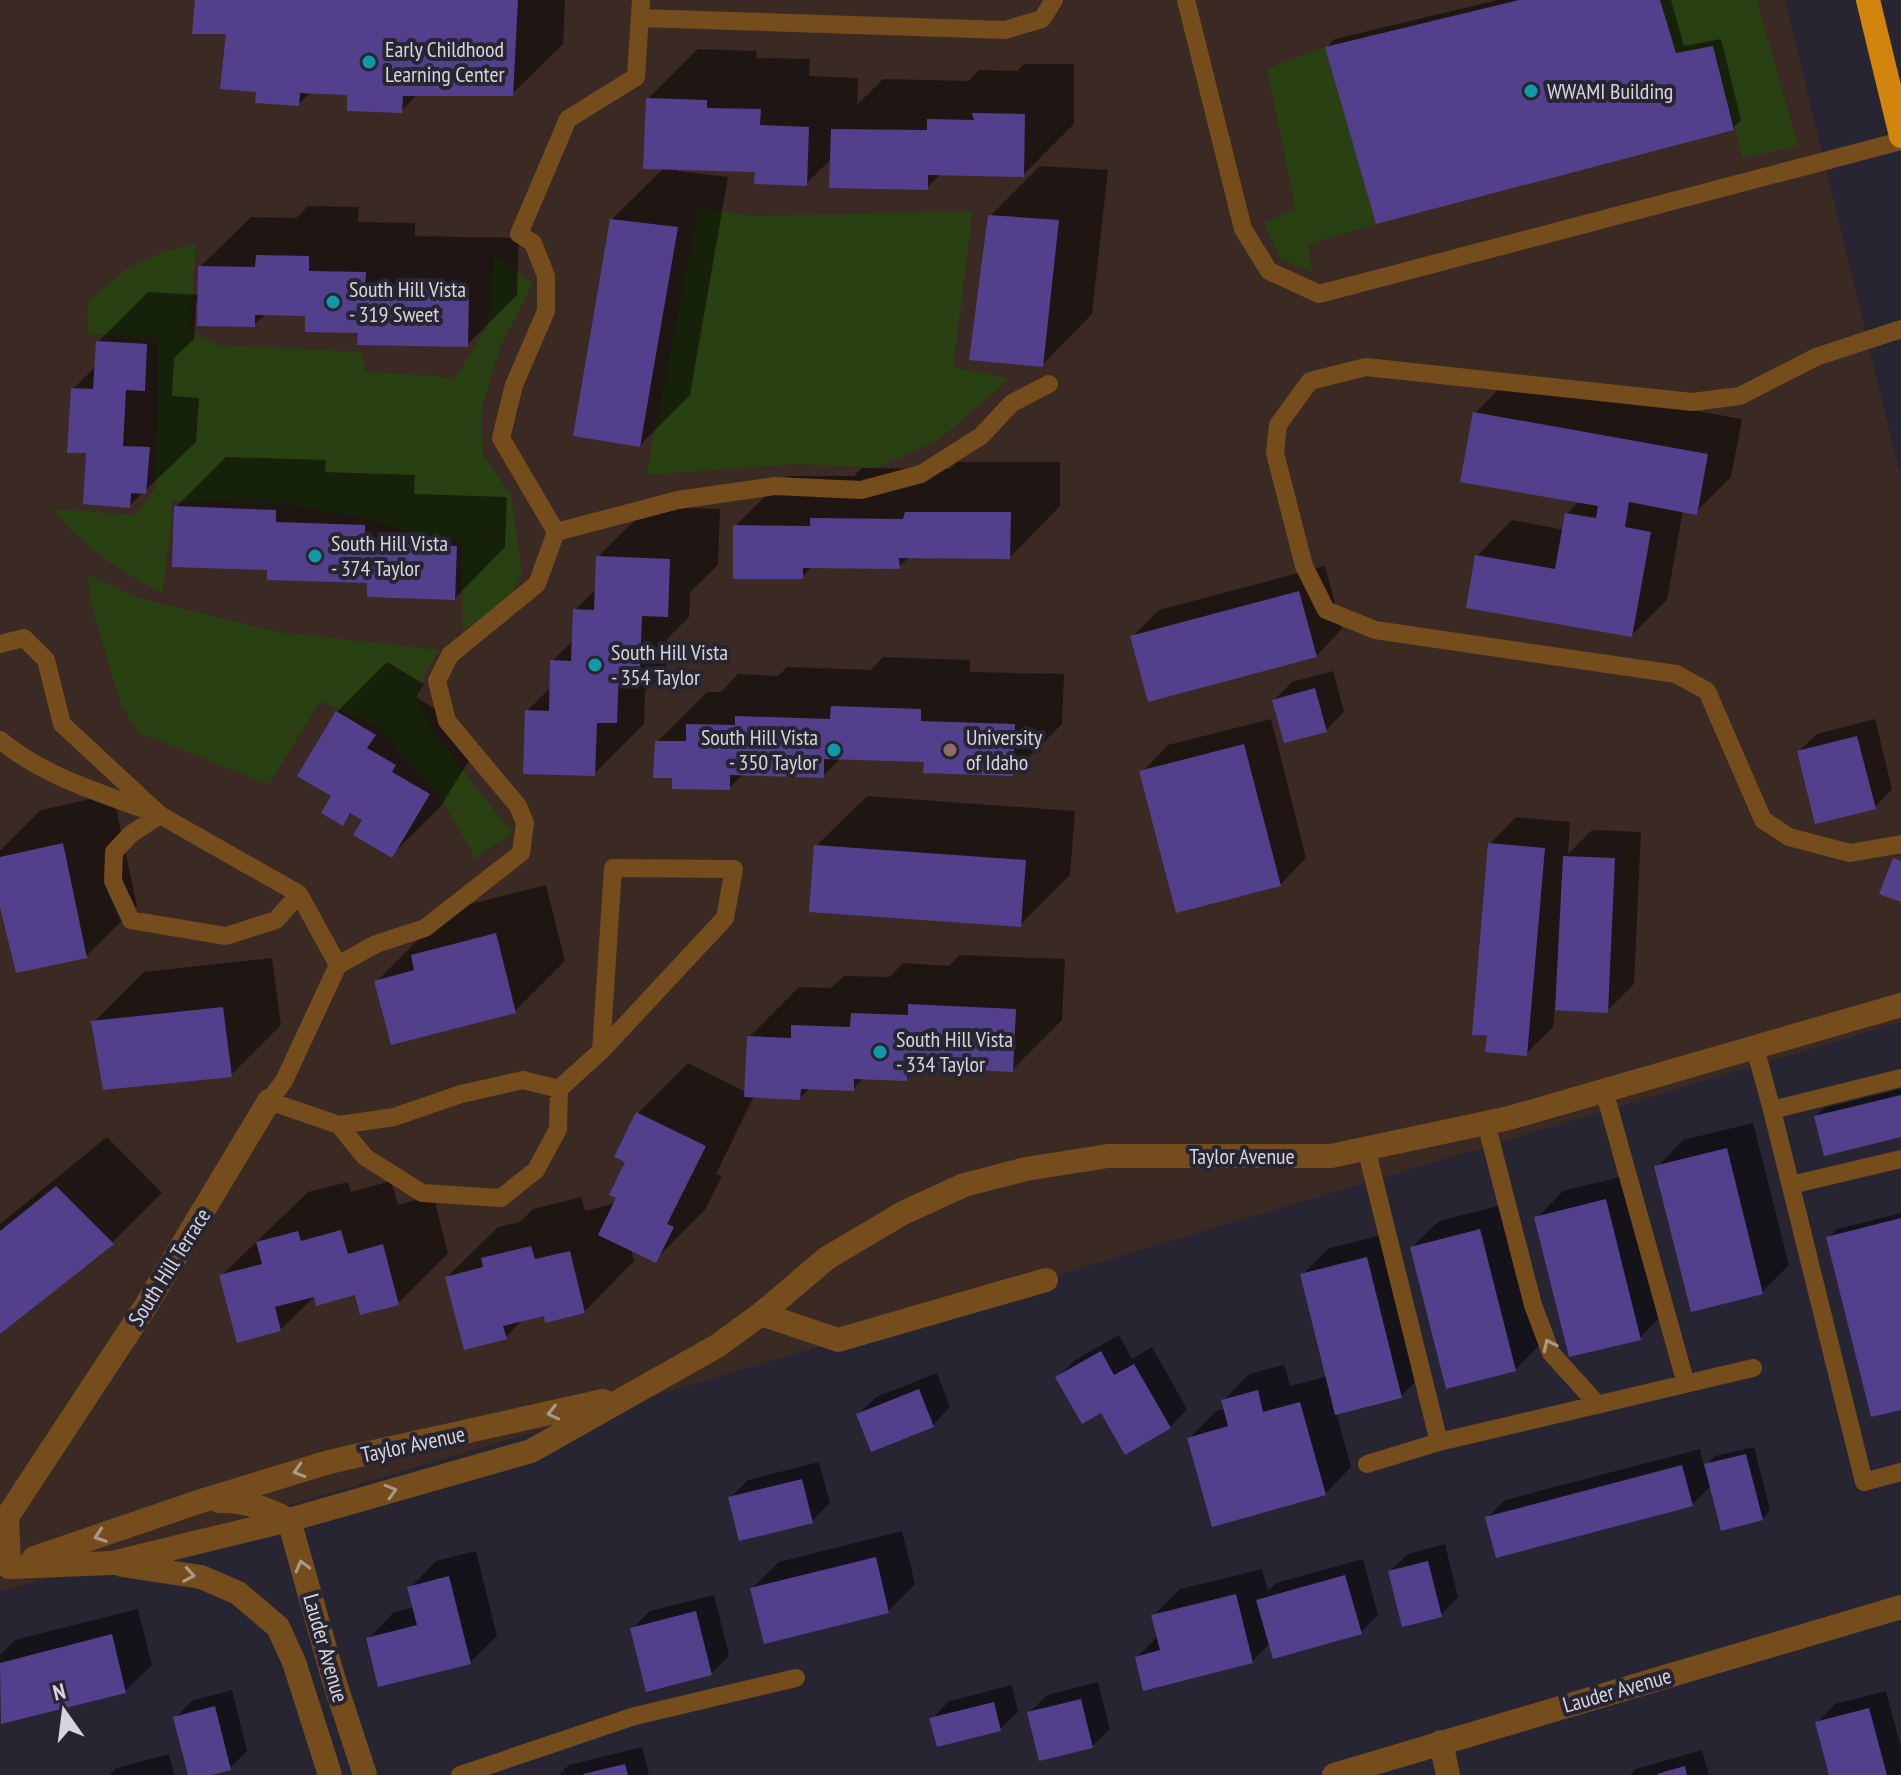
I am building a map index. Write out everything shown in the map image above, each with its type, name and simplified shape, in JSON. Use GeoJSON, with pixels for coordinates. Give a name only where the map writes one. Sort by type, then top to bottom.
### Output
{"type":"FeatureCollection","features":[{"type":"Feature","properties":{"kind":"highway"},"geometry":{"type":"LineString","coordinates":[[1868,0],[1894,76],[1901,139]]}},
{"type":"Feature","properties":{"kind":"street","name":"Taylor Avenue"},"geometry":{"type":"LineString","coordinates":[[4,1568],[112,1563],[289,1520],[531,1451],[717,1346],[761,1314],[827,1258],[903,1213],[964,1185],[1026,1169],[1108,1156],[1331,1156],[1486,1123],[1901,1005]]}},
{"type":"Feature","properties":{"kind":"street","name":"South Hill Terrace"},"geometry":{"type":"LineString","coordinates":[[4,1568],[4,1512],[147,1304],[269,1101]]}},
{"type":"Feature","properties":{"kind":"street"},"geometry":{"type":"LineString","coordinates":[[761,1314],[838,1340],[1046,1280]]}},
{"type":"Feature","properties":{"kind":"street","name":"Taylor Avenue"},"geometry":{"type":"LineString","coordinates":[[4,1568],[201,1501],[329,1462],[629,1395]]}},
{"type":"Feature","properties":{"kind":"street","name":"Taylor Avenue"},"geometry":{"type":"LineString","coordinates":[[201,1501],[231,1500],[262,1506],[289,1520]]}},
{"type":"Feature","properties":{"kind":"street","name":"Lauder Avenue"},"geometry":{"type":"LineString","coordinates":[[289,1520],[333,1677],[365,1775]]}},
{"type":"Feature","properties":{"kind":"street","name":"Lauder Avenue"},"geometry":{"type":"LineString","coordinates":[[112,1563],[201,1577],[238,1593],[278,1627],[294,1662],[330,1775]]}},
{"type":"Feature","properties":{"kind":"street","name":"Lauder Avenue"},"geometry":{"type":"LineString","coordinates":[[1334,1775],[1901,1607]]}},
{"type":"Feature","properties":{"kind":"street"},"geometry":{"type":"LineString","coordinates":[[1441,1742],[1448,1775]]}},
{"type":"Feature","properties":{"kind":"lane"},"geometry":{"type":"LineString","coordinates":[[556,532],[501,438],[514,385],[546,311],[546,276],[533,243],[519,234],[568,119],[636,77],[641,9],[1005,30],[1042,19],[1054,0]]}},
{"type":"Feature","properties":{"kind":"lane"},"geometry":{"type":"LineString","coordinates":[[1186,0],[1243,229],[1269,271],[1319,294],[1901,139]]}},
{"type":"Feature","properties":{"kind":"lane"},"geometry":{"type":"LineString","coordinates":[[1901,329],[1816,357],[1740,396],[1692,402],[1366,367],[1310,381],[1278,425],[1275,453],[1304,566],[1326,610],[1375,630],[1676,674],[1707,691],[1763,820],[1789,837],[1850,853],[1901,844]]}},
{"type":"Feature","properties":{"kind":"lane"},"geometry":{"type":"LineString","coordinates":[[556,532],[678,500],[775,486],[861,490],[921,474],[981,436],[1012,403],[1049,384]]}},
{"type":"Feature","properties":{"kind":"lane"},"geometry":{"type":"LineString","coordinates":[[0,740],[20,756],[59,778],[160,815],[299,894],[338,965],[376,944],[425,928],[521,853],[525,823],[518,806],[447,721],[437,681],[450,655],[537,584],[556,532]]}},
{"type":"Feature","properties":{"kind":"lane"},"geometry":{"type":"LineString","coordinates":[[0,644],[24,638],[46,660],[62,724],[160,815]]}},
{"type":"Feature","properties":{"kind":"lane"},"geometry":{"type":"LineString","coordinates":[[160,815],[131,834],[114,852],[113,881],[131,920],[226,936],[276,920],[299,894]]}},
{"type":"Feature","properties":{"kind":"lane"},"geometry":{"type":"LineString","coordinates":[[339,1125],[365,1157],[422,1193],[501,1198],[536,1170],[558,1129],[559,1089],[601,1051],[725,918],[734,869],[613,868],[601,1051]]}},
{"type":"Feature","properties":{"kind":"lane","name":"South Hill Terrace"},"geometry":{"type":"LineString","coordinates":[[269,1101],[284,1081],[338,965]]}},
{"type":"Feature","properties":{"kind":"lane"},"geometry":{"type":"LineString","coordinates":[[1755,1048],[1864,1482],[1901,1472]]}},
{"type":"Feature","properties":{"kind":"lane"},"geometry":{"type":"LineString","coordinates":[[1772,1110],[1901,1078]]}},
{"type":"Feature","properties":{"kind":"lane"},"geometry":{"type":"LineString","coordinates":[[269,1101],[339,1125],[394,1117],[461,1094],[523,1080],[559,1089]]}},
{"type":"Feature","properties":{"kind":"lane"},"geometry":{"type":"LineString","coordinates":[[1604,1090],[1686,1384]]}},
{"type":"Feature","properties":{"kind":"lane"},"geometry":{"type":"LineString","coordinates":[[1486,1123],[1533,1305],[1551,1353],[1598,1405]]}},
{"type":"Feature","properties":{"kind":"lane"},"geometry":{"type":"LineString","coordinates":[[1366,1148],[1439,1442]]}},
{"type":"Feature","properties":{"kind":"lane"},"geometry":{"type":"LineString","coordinates":[[1791,1185],[1901,1159]]}},
{"type":"Feature","properties":{"kind":"lane"},"geometry":{"type":"LineString","coordinates":[[1367,1464],[1439,1442],[1753,1368]]}},
{"type":"Feature","properties":{"kind":"lane"},"geometry":{"type":"LineString","coordinates":[[460,1775],[635,1716],[796,1678]]}},
{"type":"Feature","properties":{"kind":"shaded area","name":"University of Idaho"},"geometry":{"type":"Polygon","coordinates":[[[0,0],[1785,0],[1901,478],[1901,1022],[0,1592],[0,0]]]}},
{"type":"Feature","properties":{"kind":"green space"},"geometry":{"type":"Polygon","coordinates":[[[1660,0],[1757,0],[1798,146],[1742,158],[1713,46],[1676,53],[1660,0]]]}},
{"type":"Feature","properties":{"kind":"green space"},"geometry":{"type":"Polygon","coordinates":[[[1325,47],[1376,224],[1308,244],[1313,273],[1280,258],[1263,222],[1296,210],[1267,69],[1325,47]]]}},
{"type":"Feature","properties":{"kind":"green space"},"geometry":{"type":"Polygon","coordinates":[[[698,208],[756,216],[973,211],[953,367],[1009,379],[940,439],[876,468],[799,464],[646,475],[698,208]]]}},
{"type":"Feature","properties":{"kind":"green space"},"geometry":{"type":"Polygon","coordinates":[[[196,243],[190,331],[217,345],[361,352],[366,372],[438,376],[454,380],[487,327],[494,255],[533,283],[500,347],[481,410],[483,454],[511,495],[522,574],[512,594],[463,631],[461,542],[427,538],[367,519],[281,503],[173,501],[163,593],[103,557],[52,509],[135,515],[156,487],[158,338],[87,334],[88,302],[129,267],[166,251],[196,243]]]}},
{"type":"Feature","properties":{"kind":"green space"},"geometry":{"type":"Polygon","coordinates":[[[87,574],[135,597],[278,632],[440,650],[426,671],[416,697],[432,730],[512,833],[475,858],[445,805],[377,726],[320,701],[269,785],[138,732],[121,705],[91,604],[87,574]]]}},
{"type":"Feature","properties":{"kind":"building","name":"Early Childhood Learning Center"},"geometry":{"type":"Polygon","coordinates":[[[195,0],[518,0],[513,96],[403,96],[402,113],[347,111],[347,95],[300,93],[299,106],[255,103],[256,92],[220,89],[226,34],[192,34],[195,0]]]}},
{"type":"Feature","properties":{"kind":"building","name":"WWAMI Building"},"geometry":{"type":"Polygon","coordinates":[[[1519,0],[1660,0],[1676,53],[1713,46],[1734,130],[1376,224],[1325,47],[1519,0]]]}},
{"type":"Feature","properties":{"kind":"building"},"geometry":{"type":"Polygon","coordinates":[[[646,98],[707,100],[707,108],[761,109],[760,125],[809,127],[807,186],[754,184],[755,172],[643,169],[646,98]]]}},
{"type":"Feature","properties":{"kind":"building"},"geometry":{"type":"Polygon","coordinates":[[[972,113],[1025,114],[1024,177],[928,175],[928,190],[829,188],[831,129],[927,130],[927,119],[974,120],[972,113]]]}},
{"type":"Feature","properties":{"kind":"building"},"geometry":{"type":"Polygon","coordinates":[[[988,215],[1059,220],[1043,367],[969,360],[988,215]]]}},
{"type":"Feature","properties":{"kind":"building"},"geometry":{"type":"Polygon","coordinates":[[[610,219],[678,227],[640,447],[573,436],[610,219]]]}},
{"type":"Feature","properties":{"kind":"building","name":"South Hill Vista - 319 Sweet"},"geometry":{"type":"Polygon","coordinates":[[[256,255],[309,256],[309,271],[366,272],[365,286],[469,288],[468,347],[357,345],[358,333],[305,332],[305,316],[255,315],[255,327],[197,326],[198,266],[255,267],[256,255]]]}},
{"type":"Feature","properties":{"kind":"building"},"geometry":{"type":"Polygon","coordinates":[[[96,341],[147,344],[145,391],[126,390],[123,446],[150,447],[146,494],[131,493],[130,508],[83,504],[86,453],[67,453],[71,388],[93,389],[96,341]]]}},
{"type":"Feature","properties":{"kind":"building"},"geometry":{"type":"Polygon","coordinates":[[[1473,412],[1708,454],[1697,515],[1629,502],[1625,527],[1651,532],[1632,637],[1466,608],[1475,555],[1555,569],[1565,513],[1596,518],[1598,506],[1460,482],[1473,412]]]}},
{"type":"Feature","properties":{"kind":"building","name":"South Hill Vista - 374 Taylor"},"geometry":{"type":"Polygon","coordinates":[[[174,506],[276,510],[276,522],[365,525],[365,543],[457,546],[455,600],[367,597],[367,583],[267,580],[267,570],[172,567],[174,506]]]}},
{"type":"Feature","properties":{"kind":"building"},"geometry":{"type":"Polygon","coordinates":[[[905,512],[1011,512],[1010,559],[899,558],[900,569],[803,568],[803,579],[733,579],[733,525],[810,526],[810,518],[903,519],[905,512]]]}},
{"type":"Feature","properties":{"kind":"building","name":"South Hill Vista - 354 Taylor"},"geometry":{"type":"Polygon","coordinates":[[[596,556],[670,559],[668,617],[642,616],[640,669],[619,669],[617,723],[597,723],[595,776],[523,774],[525,710],[549,711],[550,660],[571,661],[573,609],[594,610],[596,556]]]}},
{"type":"Feature","properties":{"kind":"building"},"geometry":{"type":"Polygon","coordinates":[[[1299,591],[1317,657],[1148,702],[1130,636],[1299,591]]]}},
{"type":"Feature","properties":{"kind":"building"},"geometry":{"type":"Polygon","coordinates":[[[1315,688],[1327,732],[1284,743],[1272,700],[1315,688]]]}},
{"type":"Feature","properties":{"kind":"building","name":"South Hill Vista - 350 Taylor"},"geometry":{"type":"Polygon","coordinates":[[[831,706],[921,709],[921,721],[1015,724],[1013,776],[923,773],[924,762],[824,759],[824,778],[730,775],[730,790],[672,789],[672,778],[653,778],[655,741],[686,741],[686,724],[735,725],[735,716],[830,719],[831,706]]]}},
{"type":"Feature","properties":{"kind":"building"},"geometry":{"type":"Polygon","coordinates":[[[336,711],[376,735],[367,748],[396,765],[392,772],[430,794],[392,858],[353,835],[362,820],[350,813],[343,826],[321,813],[331,796],[297,776],[336,711]]]}},
{"type":"Feature","properties":{"kind":"building"},"geometry":{"type":"Polygon","coordinates":[[[1857,736],[1876,809],[1815,824],[1797,751],[1857,736]]]}},
{"type":"Feature","properties":{"kind":"building"},"geometry":{"type":"Polygon","coordinates":[[[1244,744],[1281,886],[1176,913],[1139,771],[1244,744]]]}},
{"type":"Feature","properties":{"kind":"building"},"geometry":{"type":"Polygon","coordinates":[[[63,843],[87,958],[16,973],[0,907],[0,857],[63,843]]]}},
{"type":"Feature","properties":{"kind":"building"},"geometry":{"type":"Polygon","coordinates":[[[1488,843],[1545,848],[1527,1056],[1485,1052],[1487,1035],[1472,1035],[1488,843]]]}},
{"type":"Feature","properties":{"kind":"building"},"geometry":{"type":"Polygon","coordinates":[[[814,845],[1026,860],[1021,927],[809,912],[814,845]]]}},
{"type":"Feature","properties":{"kind":"building"},"geometry":{"type":"Polygon","coordinates":[[[1563,856],[1615,858],[1608,1013],[1555,1010],[1563,856]]]}},
{"type":"Feature","properties":{"kind":"building"},"geometry":{"type":"Polygon","coordinates":[[[1893,858],[1901,861],[1901,902],[1879,894],[1893,858]]]}},
{"type":"Feature","properties":{"kind":"building"},"geometry":{"type":"Polygon","coordinates":[[[496,933],[516,1013],[391,1045],[374,981],[414,970],[411,955],[496,933]]]}},
{"type":"Feature","properties":{"kind":"building","name":"South Hill Vista - 334 Taylor"},"geometry":{"type":"Polygon","coordinates":[[[908,1004],[1016,1009],[1013,1072],[907,1067],[907,1081],[854,1079],[854,1091],[801,1089],[800,1100],[744,1097],[747,1036],[791,1038],[791,1025],[850,1027],[851,1013],[908,1015],[908,1004]]]}},
{"type":"Feature","properties":{"kind":"building"},"geometry":{"type":"Polygon","coordinates":[[[223,1007],[232,1077],[103,1090],[91,1021],[223,1007]]]}},
{"type":"Feature","properties":{"kind":"building"},"geometry":{"type":"Polygon","coordinates":[[[1901,1095],[1901,1137],[1824,1156],[1814,1116],[1901,1095]]]}},
{"type":"Feature","properties":{"kind":"building"},"geometry":{"type":"Polygon","coordinates":[[[636,1112],[706,1146],[667,1224],[674,1227],[656,1263],[598,1235],[616,1198],[609,1195],[625,1162],[614,1157],[636,1112]]]}},
{"type":"Feature","properties":{"kind":"building"},"geometry":{"type":"Polygon","coordinates":[[[1727,1148],[1763,1294],[1691,1312],[1654,1166],[1727,1148]]]}},
{"type":"Feature","properties":{"kind":"building"},"geometry":{"type":"Polygon","coordinates":[[[56,1186],[114,1244],[0,1334],[0,1231],[56,1186]]]}},
{"type":"Feature","properties":{"kind":"building"},"geometry":{"type":"Polygon","coordinates":[[[1606,1199],[1641,1340],[1569,1357],[1534,1217],[1606,1199]]]}},
{"type":"Feature","properties":{"kind":"building"},"geometry":{"type":"Polygon","coordinates":[[[1901,1218],[1901,1410],[1871,1417],[1826,1237],[1901,1218]]]}},
{"type":"Feature","properties":{"kind":"building"},"geometry":{"type":"Polygon","coordinates":[[[1480,1229],[1516,1371],[1446,1389],[1410,1247],[1480,1229]]]}},
{"type":"Feature","properties":{"kind":"building"},"geometry":{"type":"Polygon","coordinates":[[[341,1230],[348,1254],[383,1244],[399,1305],[360,1315],[355,1295],[316,1306],[314,1297],[275,1307],[281,1331],[237,1343],[219,1275],[262,1264],[256,1242],[298,1231],[301,1241],[341,1230]]]}},
{"type":"Feature","properties":{"kind":"building"},"geometry":{"type":"Polygon","coordinates":[[[531,1246],[535,1259],[570,1251],[585,1313],[545,1323],[544,1316],[503,1326],[507,1339],[464,1350],[445,1277],[483,1267],[481,1258],[531,1246]]]}},
{"type":"Feature","properties":{"kind":"building"},"geometry":{"type":"Polygon","coordinates":[[[1367,1257],[1402,1398],[1335,1415],[1300,1274],[1367,1257]]]}},
{"type":"Feature","properties":{"kind":"building"},"geometry":{"type":"Polygon","coordinates":[[[1101,1351],[1114,1375],[1134,1364],[1171,1428],[1125,1455],[1101,1413],[1082,1424],[1055,1377],[1101,1351]]]}},
{"type":"Feature","properties":{"kind":"building"},"geometry":{"type":"Polygon","coordinates":[[[919,1389],[934,1427],[871,1452],[856,1414],[919,1389]]]}},
{"type":"Feature","properties":{"kind":"building"},"geometry":{"type":"Polygon","coordinates":[[[1258,1390],[1263,1412],[1300,1402],[1326,1495],[1212,1527],[1187,1438],[1228,1426],[1221,1400],[1258,1390]]]}},
{"type":"Feature","properties":{"kind":"building"},"geometry":{"type":"Polygon","coordinates":[[[1746,1454],[1763,1520],[1721,1531],[1704,1464],[1746,1454]]]}},
{"type":"Feature","properties":{"kind":"building"},"geometry":{"type":"Polygon","coordinates":[[[1682,1465],[1693,1506],[1496,1558],[1485,1517],[1682,1465]]]}},
{"type":"Feature","properties":{"kind":"building"},"geometry":{"type":"Polygon","coordinates":[[[802,1479],[813,1523],[739,1541],[728,1497],[802,1479]]]}},
{"type":"Feature","properties":{"kind":"building"},"geometry":{"type":"Polygon","coordinates":[[[876,1557],[889,1613],[764,1644],[750,1588],[876,1557]]]}},
{"type":"Feature","properties":{"kind":"building"},"geometry":{"type":"Polygon","coordinates":[[[1428,1561],[1442,1617],[1402,1627],[1388,1571],[1428,1561]]]}},
{"type":"Feature","properties":{"kind":"building"},"geometry":{"type":"Polygon","coordinates":[[[1345,1575],[1362,1634],[1273,1659],[1256,1600],[1345,1575]]]}},
{"type":"Feature","properties":{"kind":"building"},"geometry":{"type":"Polygon","coordinates":[[[449,1576],[471,1664],[378,1687],[366,1638],[417,1625],[407,1587],[449,1576]]]}},
{"type":"Feature","properties":{"kind":"building"},"geometry":{"type":"Polygon","coordinates":[[[1236,1594],[1253,1663],[1143,1691],[1135,1657],[1160,1650],[1151,1615],[1236,1594]]]}},
{"type":"Feature","properties":{"kind":"building"},"geometry":{"type":"Polygon","coordinates":[[[696,1611],[712,1675],[646,1692],[630,1628],[696,1611]]]}},
{"type":"Feature","properties":{"kind":"building"},"geometry":{"type":"Polygon","coordinates":[[[112,1634],[126,1693],[1,1724],[0,1663],[112,1634]]]}},
{"type":"Feature","properties":{"kind":"building"},"geometry":{"type":"Polygon","coordinates":[[[1081,1699],[1093,1748],[1039,1761],[1027,1712],[1081,1699]]]}},
{"type":"Feature","properties":{"kind":"building"},"geometry":{"type":"Polygon","coordinates":[[[994,1702],[1001,1731],[937,1747],[929,1718],[994,1702]]]}},
{"type":"Feature","properties":{"kind":"building"},"geometry":{"type":"Polygon","coordinates":[[[215,1706],[231,1770],[211,1775],[188,1775],[173,1717],[215,1706]]]}},
{"type":"Feature","properties":{"kind":"building"},"geometry":{"type":"Polygon","coordinates":[[[1869,1708],[1887,1775],[1829,1775],[1815,1722],[1869,1708]]]}},
{"type":"Feature","properties":{"kind":"building"},"geometry":{"type":"Polygon","coordinates":[[[625,1764],[628,1775],[583,1774],[625,1764]]]}},
{"type":"Feature","properties":{"kind":"building"},"geometry":{"type":"Polygon","coordinates":[[[1685,1766],[1687,1775],[1657,1775],[1657,1774],[1685,1766]]]}},
{"type":"Feature","properties":{"kind":"place","name":"Early Childhood Learning Center"},"geometry":{"type":"Point","coordinates":[369,62]}},
{"type":"Feature","properties":{"kind":"place","name":"WWAMI Building"},"geometry":{"type":"Point","coordinates":[1531,91]}},
{"type":"Feature","properties":{"kind":"place","name":"South Hill Vista - 319 Sweet"},"geometry":{"type":"Point","coordinates":[333,302]}},
{"type":"Feature","properties":{"kind":"place","name":"South Hill Vista - 374 Taylor"},"geometry":{"type":"Point","coordinates":[315,556]}},
{"type":"Feature","properties":{"kind":"place","name":"South Hill Vista - 354 Taylor"},"geometry":{"type":"Point","coordinates":[595,665]}},
{"type":"Feature","properties":{"kind":"place","name":"South Hill Vista - 350 Taylor"},"geometry":{"type":"Point","coordinates":[834,750]}},
{"type":"Feature","properties":{"kind":"place","name":"University of Idaho"},"geometry":{"type":"Point","coordinates":[950,750]}},
{"type":"Feature","properties":{"kind":"place","name":"South Hill Vista - 334 Taylor"},"geometry":{"type":"Point","coordinates":[880,1052]}}]}
